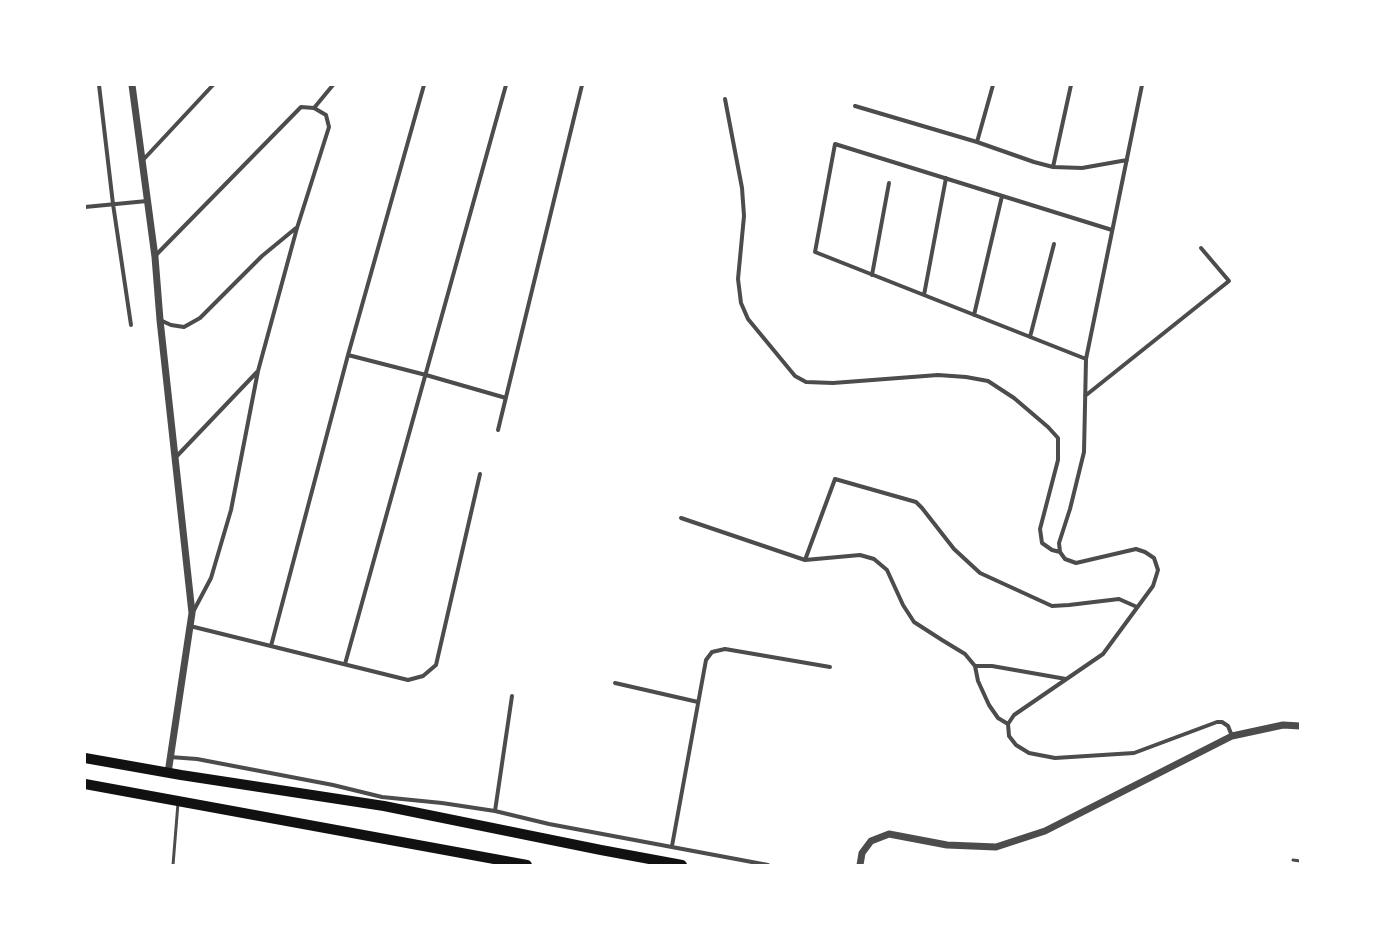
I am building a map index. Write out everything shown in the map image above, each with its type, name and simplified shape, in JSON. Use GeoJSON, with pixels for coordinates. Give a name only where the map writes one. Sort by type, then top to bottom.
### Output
{"type":"FeatureCollection","features":[{"type":"Feature","properties":{"kind":"main road"},"geometry":{"type":"LineString","coordinates":[[85,758],[168,773],[384,806],[682,865]]}},
{"type":"Feature","properties":{"kind":"main road"},"geometry":{"type":"LineString","coordinates":[[85,784],[526,865]]}},
{"type":"Feature","properties":{"kind":"street"},"geometry":{"type":"LineString","coordinates":[[99,85],[113,204],[131,325]]}},
{"type":"Feature","properties":{"kind":"street"},"geometry":{"type":"LineString","coordinates":[[132,85],[155,256],[160,320],[192,613],[168,773]]}},
{"type":"Feature","properties":{"kind":"street"},"geometry":{"type":"LineString","coordinates":[[143,160],[213,85]]}},
{"type":"Feature","properties":{"kind":"street"},"geometry":{"type":"LineString","coordinates":[[314,108],[333,85]]}},
{"type":"Feature","properties":{"kind":"street"},"geometry":{"type":"LineString","coordinates":[[271,646],[348,355],[424,85]]}},
{"type":"Feature","properties":{"kind":"street"},"geometry":{"type":"LineString","coordinates":[[345,664],[506,85]]}},
{"type":"Feature","properties":{"kind":"street"},"geometry":{"type":"LineString","coordinates":[[498,430],[582,85]]}},
{"type":"Feature","properties":{"kind":"street"},"geometry":{"type":"LineString","coordinates":[[977,142],[993,85]]}},
{"type":"Feature","properties":{"kind":"street"},"geometry":{"type":"LineString","coordinates":[[1053,167],[1071,85]]}},
{"type":"Feature","properties":{"kind":"street"},"geometry":{"type":"LineString","coordinates":[[1142,85],[1086,359],[1084,452],[1070,508],[1059,543],[1060,552],[1065,559],[1076,563],[1136,549],[1145,552],[1154,558],[1158,570],[1153,586],[1104,654],[1014,715],[1008,724],[1009,736],[1016,745],[1029,753],[1055,758],[1134,753],[1217,722],[1222,722],[1228,726],[1232,736]]}},
{"type":"Feature","properties":{"kind":"street"},"geometry":{"type":"LineString","coordinates":[[725,99],[742,188],[744,216],[738,279],[741,303],[748,319],[795,376],[806,382],[833,383],[938,375],[966,377],[988,382],[1014,398],[1048,426],[1058,438],[1058,460],[1040,528],[1042,543],[1052,550],[1060,552]]}},
{"type":"Feature","properties":{"kind":"street"},"geometry":{"type":"LineString","coordinates":[[855,106],[977,142],[1053,167],[1082,168],[1127,160]]}},
{"type":"Feature","properties":{"kind":"street"},"geometry":{"type":"LineString","coordinates":[[155,256],[301,107],[314,108],[326,115],[329,126],[297,228],[258,371],[231,510],[211,578],[192,613]]}},
{"type":"Feature","properties":{"kind":"street"},"geometry":{"type":"LineString","coordinates":[[1086,359],[815,252],[835,144],[1112,230]]}},
{"type":"Feature","properties":{"kind":"street"},"geometry":{"type":"LineString","coordinates":[[924,295],[946,178]]}},
{"type":"Feature","properties":{"kind":"street"},"geometry":{"type":"LineString","coordinates":[[872,275],[889,183]]}},
{"type":"Feature","properties":{"kind":"street"},"geometry":{"type":"LineString","coordinates":[[974,315],[1002,196]]}},
{"type":"Feature","properties":{"kind":"street"},"geometry":{"type":"LineString","coordinates":[[85,207],[147,201]]}},
{"type":"Feature","properties":{"kind":"street"},"geometry":{"type":"LineString","coordinates":[[160,320],[171,325],[184,327],[200,318],[262,256],[297,228]]}},
{"type":"Feature","properties":{"kind":"street"},"geometry":{"type":"LineString","coordinates":[[1030,337],[1054,244]]}},
{"type":"Feature","properties":{"kind":"street"},"geometry":{"type":"LineString","coordinates":[[1085,396],[1229,281],[1201,248]]}},
{"type":"Feature","properties":{"kind":"street"},"geometry":{"type":"LineString","coordinates":[[348,355],[506,398]]}},
{"type":"Feature","properties":{"kind":"street"},"geometry":{"type":"LineString","coordinates":[[175,457],[258,371]]}},
{"type":"Feature","properties":{"kind":"street"},"geometry":{"type":"LineString","coordinates":[[190,626],[408,680],[423,676],[436,666],[480,474]]}},
{"type":"Feature","properties":{"kind":"street"},"geometry":{"type":"LineString","coordinates":[[804,560],[835,479],[916,502],[954,549],[980,573],[1052,606],[1119,599],[1137,607]]}},
{"type":"Feature","properties":{"kind":"street"},"geometry":{"type":"LineString","coordinates":[[681,518],[804,560],[860,555],[874,559],[887,570],[903,605],[914,622],[965,654],[975,666],[978,681],[989,706],[998,718],[1008,724]]}},
{"type":"Feature","properties":{"kind":"street"},"geometry":{"type":"LineString","coordinates":[[672,846],[706,660],[712,652],[725,649],[830,667]]}},
{"type":"Feature","properties":{"kind":"street"},"geometry":{"type":"LineString","coordinates":[[975,666],[992,666],[1066,679]]}},
{"type":"Feature","properties":{"kind":"street"},"geometry":{"type":"LineString","coordinates":[[615,683],[698,702]]}},
{"type":"Feature","properties":{"kind":"street"},"geometry":{"type":"LineString","coordinates":[[495,811],[512,696]]}},
{"type":"Feature","properties":{"kind":"street"},"geometry":{"type":"LineString","coordinates":[[860,865],[862,853],[871,841],[889,834],[947,845],[996,847],[1045,831],[1232,736],[1283,725],[1300,726]]}},
{"type":"Feature","properties":{"kind":"street"},"geometry":{"type":"LineString","coordinates":[[170,757],[197,759],[334,785],[382,797],[442,803],[495,811],[549,824],[768,865]]}},
{"type":"Feature","properties":{"kind":"lane"},"geometry":{"type":"LineString","coordinates":[[173,865],[178,801]]}},
{"type":"Feature","properties":{"kind":"lane"},"geometry":{"type":"LineString","coordinates":[[1293,860],[1300,861]]}}]}
